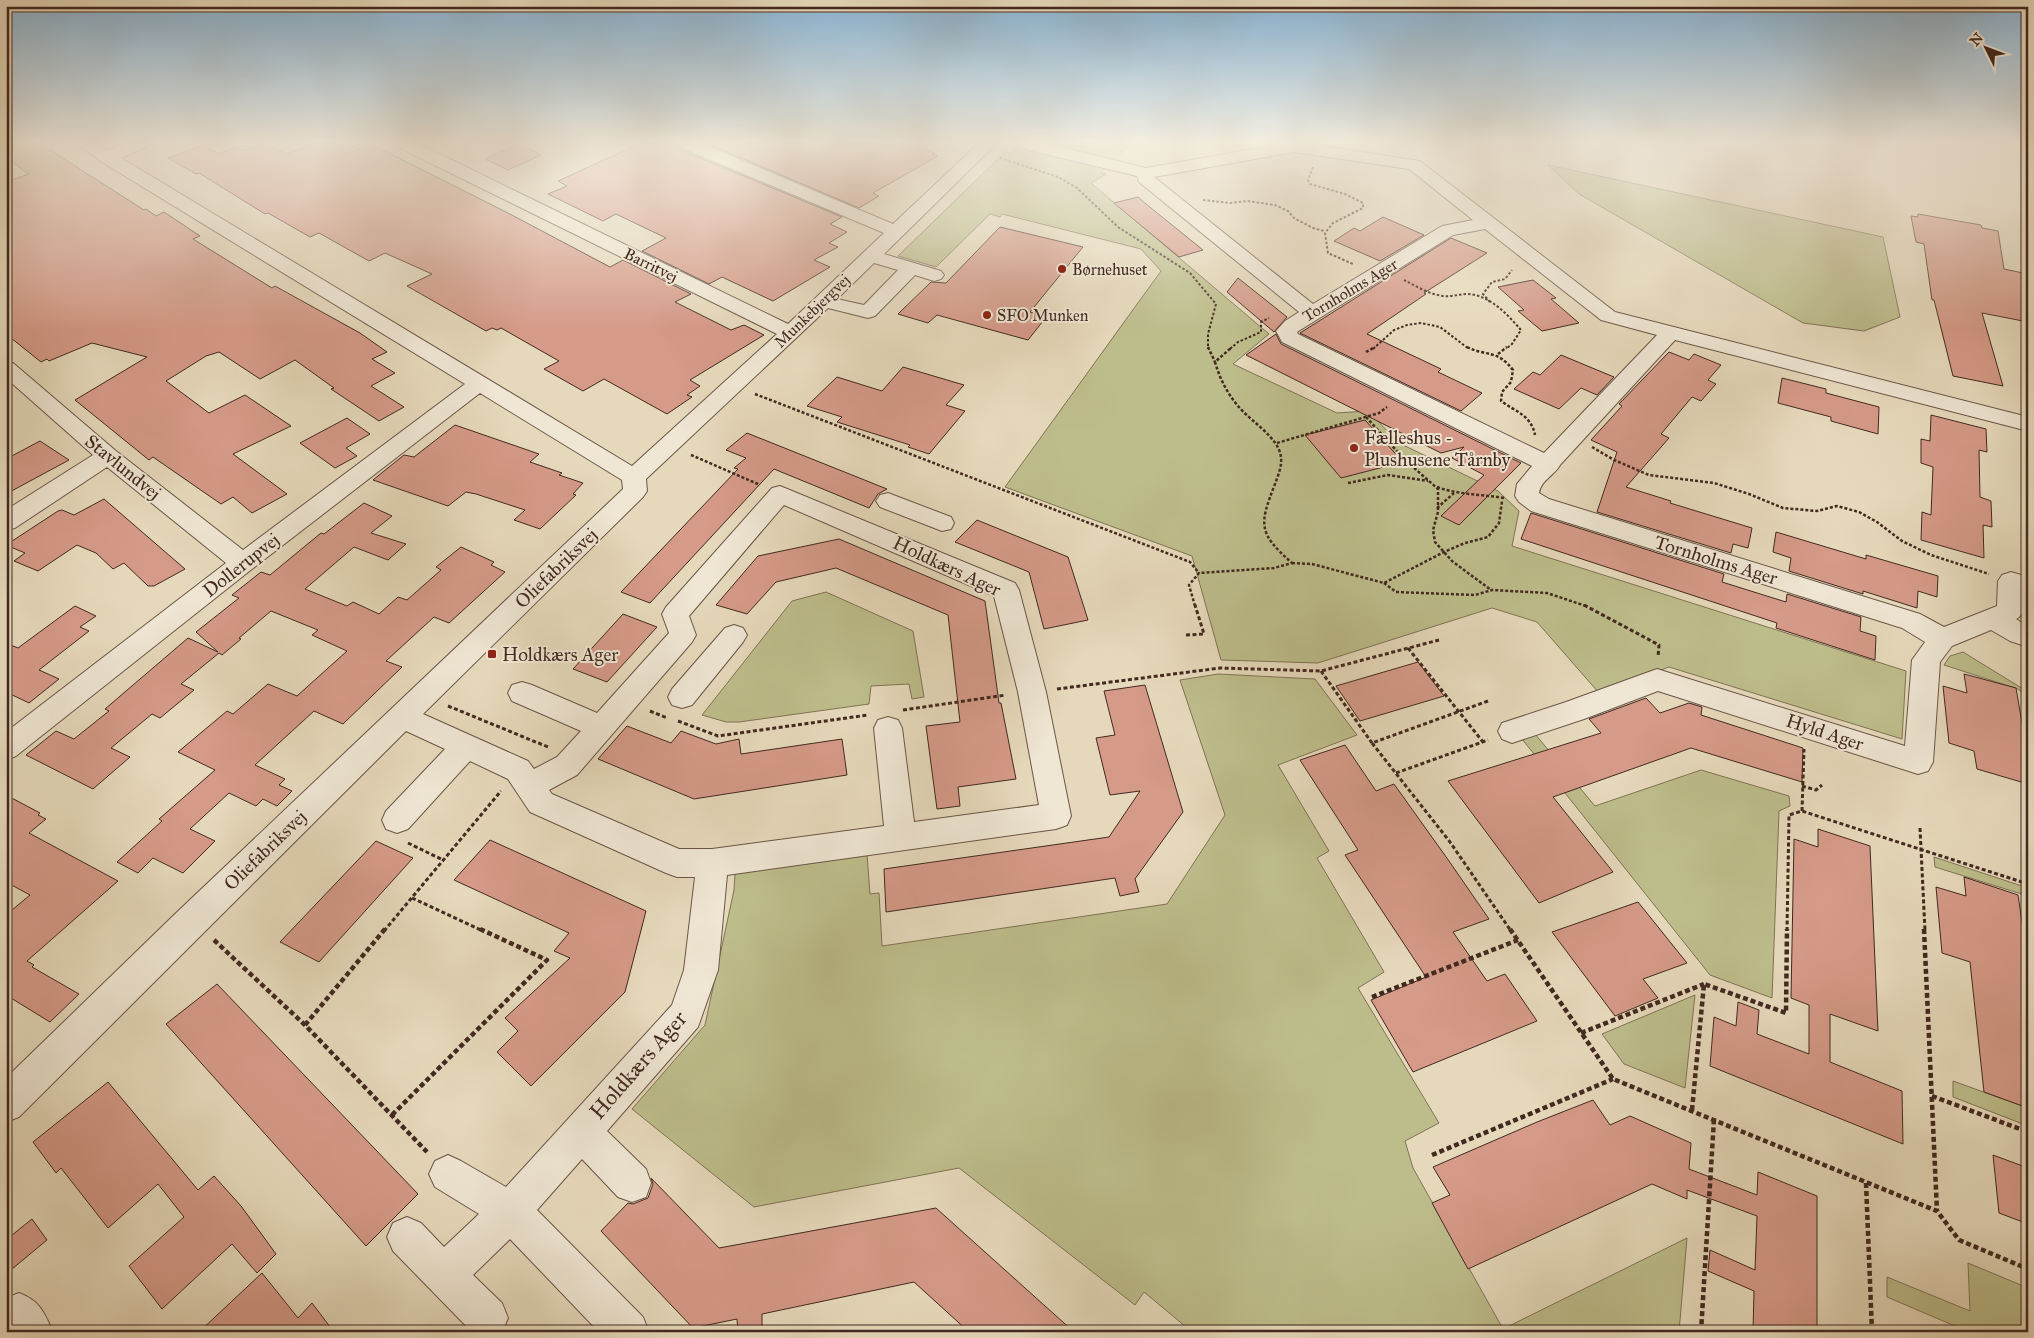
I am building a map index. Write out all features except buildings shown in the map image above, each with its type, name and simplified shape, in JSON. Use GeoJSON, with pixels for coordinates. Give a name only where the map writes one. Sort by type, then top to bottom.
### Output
{"type":"FeatureCollection","features":[{"type":"Feature","properties":{"kind":"street"},"geometry":{"type":"LineString","coordinates":[[186,205],[634,477]]}},
{"type":"Feature","properties":{"kind":"street","name":"Barritvej"},"geometry":{"type":"LineString","coordinates":[[531,205],[790,333]]}},
{"type":"Feature","properties":{"kind":"street"},"geometry":{"type":"LineString","coordinates":[[833,205],[896,232]]}},
{"type":"Feature","properties":{"kind":"street","name":"Munkebjergvej"},"geometry":{"type":"LineString","coordinates":[[634,477],[670,446],[790,333],[921,205]]}},
{"type":"Feature","properties":{"kind":"street"},"geometry":{"type":"LineString","coordinates":[[1180,205],[1305,307]]}},
{"type":"Feature","properties":{"kind":"street"},"geometry":{"type":"LineString","coordinates":[[1465,205],[1608,316],[2028,424]]}},
{"type":"Feature","properties":{"kind":"street","name":"Tornholms Ager"},"geometry":{"type":"LineString","coordinates":[[1488,223],[1448,230],[1305,307],[1286,331],[1289,338],[1549,464]]}},
{"type":"Feature","properties":{"kind":"street"},"geometry":{"type":"LineString","coordinates":[[870,256],[934,274]]}},
{"type":"Feature","properties":{"kind":"street"},"geometry":{"type":"LineString","coordinates":[[823,301],[868,312],[911,268]]}},
{"type":"Feature","properties":{"kind":"street"},"geometry":{"type":"LineString","coordinates":[[1528,496],[1529,484],[1671,332]]}},
{"type":"Feature","properties":{"kind":"street","name":"Stavlundvej"},"geometry":{"type":"LineString","coordinates":[[6,367],[108,456],[244,563]]}},
{"type":"Feature","properties":{"kind":"street","name":"Dollerupvej"},"geometry":{"type":"LineString","coordinates":[[6,748],[478,384]]}},
{"type":"Feature","properties":{"kind":"street"},"geometry":{"type":"LineString","coordinates":[[6,522],[108,456]]}},
{"type":"Feature","properties":{"kind":"street","name":"Oliefabriksvej"},"geometry":{"type":"LineString","coordinates":[[6,1104],[186,926],[635,491],[634,477]]}},
{"type":"Feature","properties":{"kind":"street"},"geometry":{"type":"LineString","coordinates":[[524,778],[567,766],[683,634],[675,614],[780,494]]}},
{"type":"Feature","properties":{"kind":"street","name":"Holdkærs Ager"},"geometry":{"type":"LineString","coordinates":[[403,717],[466,746],[524,778],[541,803],[676,863],[712,863],[1056,816],[1032,692],[1006,590],[780,494]]}},
{"type":"Feature","properties":{"kind":"street","name":"Tornholms Ager"},"geometry":{"type":"LineString","coordinates":[[1528,496],[1540,505],[1911,621],[1942,639]]}},
{"type":"Feature","properties":{"kind":"street"},"geometry":{"type":"LineString","coordinates":[[888,501],[942,523]]}},
{"type":"Feature","properties":{"kind":"street"},"geometry":{"type":"LineString","coordinates":[[889,540],[916,512]]}},
{"type":"Feature","properties":{"kind":"street"},"geometry":{"type":"LineString","coordinates":[[1942,639],[2010,611],[2020,583]]}},
{"type":"Feature","properties":{"kind":"street"},"geometry":{"type":"LineString","coordinates":[[1993,618],[2019,634],[2028,637]]}},
{"type":"Feature","properties":{"kind":"street"},"geometry":{"type":"LineString","coordinates":[[682,697],[734,635]]}},
{"type":"Feature","properties":{"kind":"street","name":"Hyld Ager"},"geometry":{"type":"LineString","coordinates":[[1657,680],[1918,762],[1926,660],[1942,639]]}},
{"type":"Feature","properties":{"kind":"street"},"geometry":{"type":"LineString","coordinates":[[661,659],[701,674]]}},
{"type":"Feature","properties":{"kind":"street"},"geometry":{"type":"LineString","coordinates":[[1512,731],[1574,711],[1657,680]]}},
{"type":"Feature","properties":{"kind":"street"},"geometry":{"type":"LineString","coordinates":[[522,692],[601,727]]}},
{"type":"Feature","properties":{"kind":"street"},"geometry":{"type":"LineString","coordinates":[[887,718],[901,838]]}},
{"type":"Feature","properties":{"kind":"street"},"geometry":{"type":"LineString","coordinates":[[397,820],[466,746]]}},
{"type":"Feature","properties":{"kind":"street","name":"Holdkærs Ager"},"geometry":{"type":"LineString","coordinates":[[444,1275],[510,1211],[686,1015],[701,970],[712,863]]}},
{"type":"Feature","properties":{"kind":"street"},"geometry":{"type":"LineString","coordinates":[[581,1131],[632,1183]]}},
{"type":"Feature","properties":{"kind":"street"},"geometry":{"type":"LineString","coordinates":[[448,1174],[510,1211],[628,1332]]}},
{"type":"Feature","properties":{"kind":"street"},"geometry":{"type":"LineString","coordinates":[[407,1237],[487,1318]]}},
{"type":"Feature","properties":{"kind":"path"},"geometry":{"type":"LineString","coordinates":[[1095,205],[1118,227],[1190,273],[1216,304],[1207,331],[1209,356],[1215,362],[1219,380],[1238,408],[1277,443],[1281,450],[1283,460],[1262,517],[1265,534],[1278,553],[1292,563]]}},
{"type":"Feature","properties":{"kind":"path"},"geometry":{"type":"LineString","coordinates":[[1276,205],[1288,211],[1294,218],[1313,228],[1324,231]]}},
{"type":"Feature","properties":{"kind":"path"},"geometry":{"type":"LineString","coordinates":[[1491,302],[1483,294],[1492,282],[1505,279],[1512,270]]}},
{"type":"Feature","properties":{"kind":"path"},"geometry":{"type":"LineString","coordinates":[[1260,332],[1261,322],[1305,307]]}},
{"type":"Feature","properties":{"kind":"path"},"geometry":{"type":"LineString","coordinates":[[1361,354],[1376,348],[1392,331],[1410,323],[1433,323],[1446,330],[1462,346],[1476,352],[1498,354],[1505,359],[1512,370],[1511,382],[1502,392],[1501,401],[1507,406],[1525,414],[1534,426],[1535,439],[1549,464]]}},
{"type":"Feature","properties":{"kind":"path"},"geometry":{"type":"LineString","coordinates":[[1215,362],[1238,342],[1260,332],[1286,331]]}},
{"type":"Feature","properties":{"kind":"path"},"geometry":{"type":"LineString","coordinates":[[733,386],[1190,562],[1199,573]]}},
{"type":"Feature","properties":{"kind":"path"},"geometry":{"type":"LineString","coordinates":[[1277,443],[1379,413],[1405,393]]}},
{"type":"Feature","properties":{"kind":"path"},"geometry":{"type":"LineString","coordinates":[[1366,417],[1404,460],[1438,489],[1438,512],[1432,527],[1435,542],[1444,552],[1492,590]]}},
{"type":"Feature","properties":{"kind":"path"},"geometry":{"type":"LineString","coordinates":[[1574,436],[1614,460],[1649,476],[1714,483],[1749,494],[1783,508],[1817,511],[1837,506],[1859,512],[1877,522],[1902,541],[1931,555],[2020,583]]}},
{"type":"Feature","properties":{"kind":"path"},"geometry":{"type":"LineString","coordinates":[[670,446],[780,494]]}},
{"type":"Feature","properties":{"kind":"path"},"geometry":{"type":"LineString","coordinates":[[1348,484],[1380,475],[1402,475],[1433,484],[1454,493],[1482,494],[1503,498],[1528,496]]}},
{"type":"Feature","properties":{"kind":"path"},"geometry":{"type":"LineString","coordinates":[[1437,508],[1454,493]]}},
{"type":"Feature","properties":{"kind":"path"},"geometry":{"type":"LineString","coordinates":[[1384,584],[1444,552],[1466,543],[1488,538],[1499,524],[1503,498]]}},
{"type":"Feature","properties":{"kind":"path"},"geometry":{"type":"LineString","coordinates":[[1186,635],[1204,634],[1189,585],[1199,573],[1274,568],[1292,563],[1312,564],[1384,584],[1396,592],[1475,594],[1492,590],[1547,594],[1584,605],[1659,645],[1657,680]]}},
{"type":"Feature","properties":{"kind":"path"},"geometry":{"type":"LineString","coordinates":[[623,702],[718,736],[887,718],[1032,692],[1220,668],[1321,670],[1439,640]]}},
{"type":"Feature","properties":{"kind":"path"},"geometry":{"type":"LineString","coordinates":[[1408,648],[1482,742]]}},
{"type":"Feature","properties":{"kind":"path"},"geometry":{"type":"LineString","coordinates":[[1321,670],[1372,743],[1450,842],[1613,1079],[1937,1211],[1959,1240],[2028,1268]]}},
{"type":"Feature","properties":{"kind":"path"},"geometry":{"type":"LineString","coordinates":[[424,697],[574,758]]}},
{"type":"Feature","properties":{"kind":"path"},"geometry":{"type":"LineString","coordinates":[[1372,743],[1488,700]]}},
{"type":"Feature","properties":{"kind":"path"},"geometry":{"type":"LineString","coordinates":[[1802,811],[1805,726]]}},
{"type":"Feature","properties":{"kind":"path"},"geometry":{"type":"LineString","coordinates":[[1396,774],[1512,731]]}},
{"type":"Feature","properties":{"kind":"path"},"geometry":{"type":"LineString","coordinates":[[305,1025],[412,898],[524,778]]}},
{"type":"Feature","properties":{"kind":"path"},"geometry":{"type":"LineString","coordinates":[[1802,786],[1816,790],[1822,784]]}},
{"type":"Feature","properties":{"kind":"path"},"geometry":{"type":"LineString","coordinates":[[1581,1033],[1704,984],[1786,1012],[1789,815],[1802,811],[2028,884]]}},
{"type":"Feature","properties":{"kind":"path"},"geometry":{"type":"LineString","coordinates":[[1920,828],[1937,1211]]}},
{"type":"Feature","properties":{"kind":"path"},"geometry":{"type":"LineString","coordinates":[[392,1115],[547,960],[412,898]]}},
{"type":"Feature","properties":{"kind":"path"},"geometry":{"type":"LineString","coordinates":[[186,926],[218,941],[305,1025],[448,1174]]}},
{"type":"Feature","properties":{"kind":"path"},"geometry":{"type":"LineString","coordinates":[[1372,997],[1518,940]]}},
{"type":"Feature","properties":{"kind":"path"},"geometry":{"type":"LineString","coordinates":[[1692,1110],[1704,984]]}},
{"type":"Feature","properties":{"kind":"path"},"geometry":{"type":"LineString","coordinates":[[1432,1155],[1613,1079]]}},
{"type":"Feature","properties":{"kind":"path"},"geometry":{"type":"LineString","coordinates":[[1932,1096],[2028,1132]]}},
{"type":"Feature","properties":{"kind":"path"},"geometry":{"type":"LineString","coordinates":[[1700,1332],[1714,1119]]}},
{"type":"Feature","properties":{"kind":"path"},"geometry":{"type":"LineString","coordinates":[[1866,1183],[1872,1332]]}},
{"type":"Feature","properties":{"kind":"green space"},"geometry":{"type":"Polygon","coordinates":[[[950,205],[1117,205],[1269,334],[1233,364],[1337,413],[1368,411],[1399,443],[1498,491],[1519,511],[1512,546],[1906,671],[1902,739],[1669,667],[1599,693],[1537,622],[1492,608],[1318,663],[1221,660],[1192,556],[1005,487],[1161,271],[1141,249],[1002,214],[1000,217],[990,214],[936,267],[898,256],[950,205]]]}},
{"type":"Feature","properties":{"kind":"green space"},"geometry":{"type":"Polygon","coordinates":[[[1599,205],[1736,205],[1883,237],[1900,317],[1864,331],[1803,323],[1599,205]]]}},
{"type":"Feature","properties":{"kind":"green space"},"geometry":{"type":"Polygon","coordinates":[[[826,592],[913,631],[924,697],[912,699],[909,684],[871,686],[869,704],[739,722],[726,722],[702,715],[792,601],[826,592]]]}},
{"type":"Feature","properties":{"kind":"green space"},"geometry":{"type":"Polygon","coordinates":[[[1963,652],[2028,692],[2028,697],[2018,689],[1944,665],[1950,656],[1963,652]]]}},
{"type":"Feature","properties":{"kind":"green space"},"geometry":{"type":"Polygon","coordinates":[[[1218,674],[1315,679],[1357,735],[1278,765],[1329,851],[1317,858],[1384,972],[1358,988],[1439,1123],[1405,1141],[1413,1168],[1503,1329],[1687,1238],[1679,1332],[1192,1332],[1144,1292],[1135,1305],[959,1168],[754,1207],[632,1109],[705,1025],[734,890],[735,874],[748,869],[867,854],[870,894],[879,893],[882,946],[1167,904],[1225,815],[1180,680],[1218,674]]]}},
{"type":"Feature","properties":{"kind":"green space"},"geometry":{"type":"Polygon","coordinates":[[[1535,734],[1595,806],[1701,770],[1789,796],[1790,806],[1779,811],[1772,998],[1710,975],[1522,739],[1535,734]]]}},
{"type":"Feature","properties":{"kind":"green space"},"geometry":{"type":"Polygon","coordinates":[[[1934,857],[2028,888],[2028,896],[1935,867],[1934,857]]]}},
{"type":"Feature","properties":{"kind":"green space"},"geometry":{"type":"Polygon","coordinates":[[[1695,995],[1685,1088],[1624,1064],[1602,1034],[1695,995]]]}},
{"type":"Feature","properties":{"kind":"green space"},"geometry":{"type":"Polygon","coordinates":[[[1953,1081],[2028,1108],[2028,1126],[1953,1097],[1953,1081]]]}},
{"type":"Feature","properties":{"kind":"green space"},"geometry":{"type":"Polygon","coordinates":[[[1968,1263],[2028,1288],[2028,1332],[1969,1332],[1887,1297],[1887,1277],[1970,1311],[1968,1263]]]}},
{"type":"Feature","properties":{"kind":"place","name":"Børnehuset"},"geometry":{"type":"Point","coordinates":[1062,269]}},
{"type":"Feature","properties":{"kind":"place","name":"SFO Munken"},"geometry":{"type":"Point","coordinates":[987,315]}},
{"type":"Feature","properties":{"kind":"place","name":"Fælleshus - Plushusene Tårnby"},"geometry":{"type":"Point","coordinates":[1354,448]}},
{"type":"Feature","properties":{"kind":"place","name":"Holdkærs Ager"},"geometry":{"type":"Point","coordinates":[492,654]}}]}
